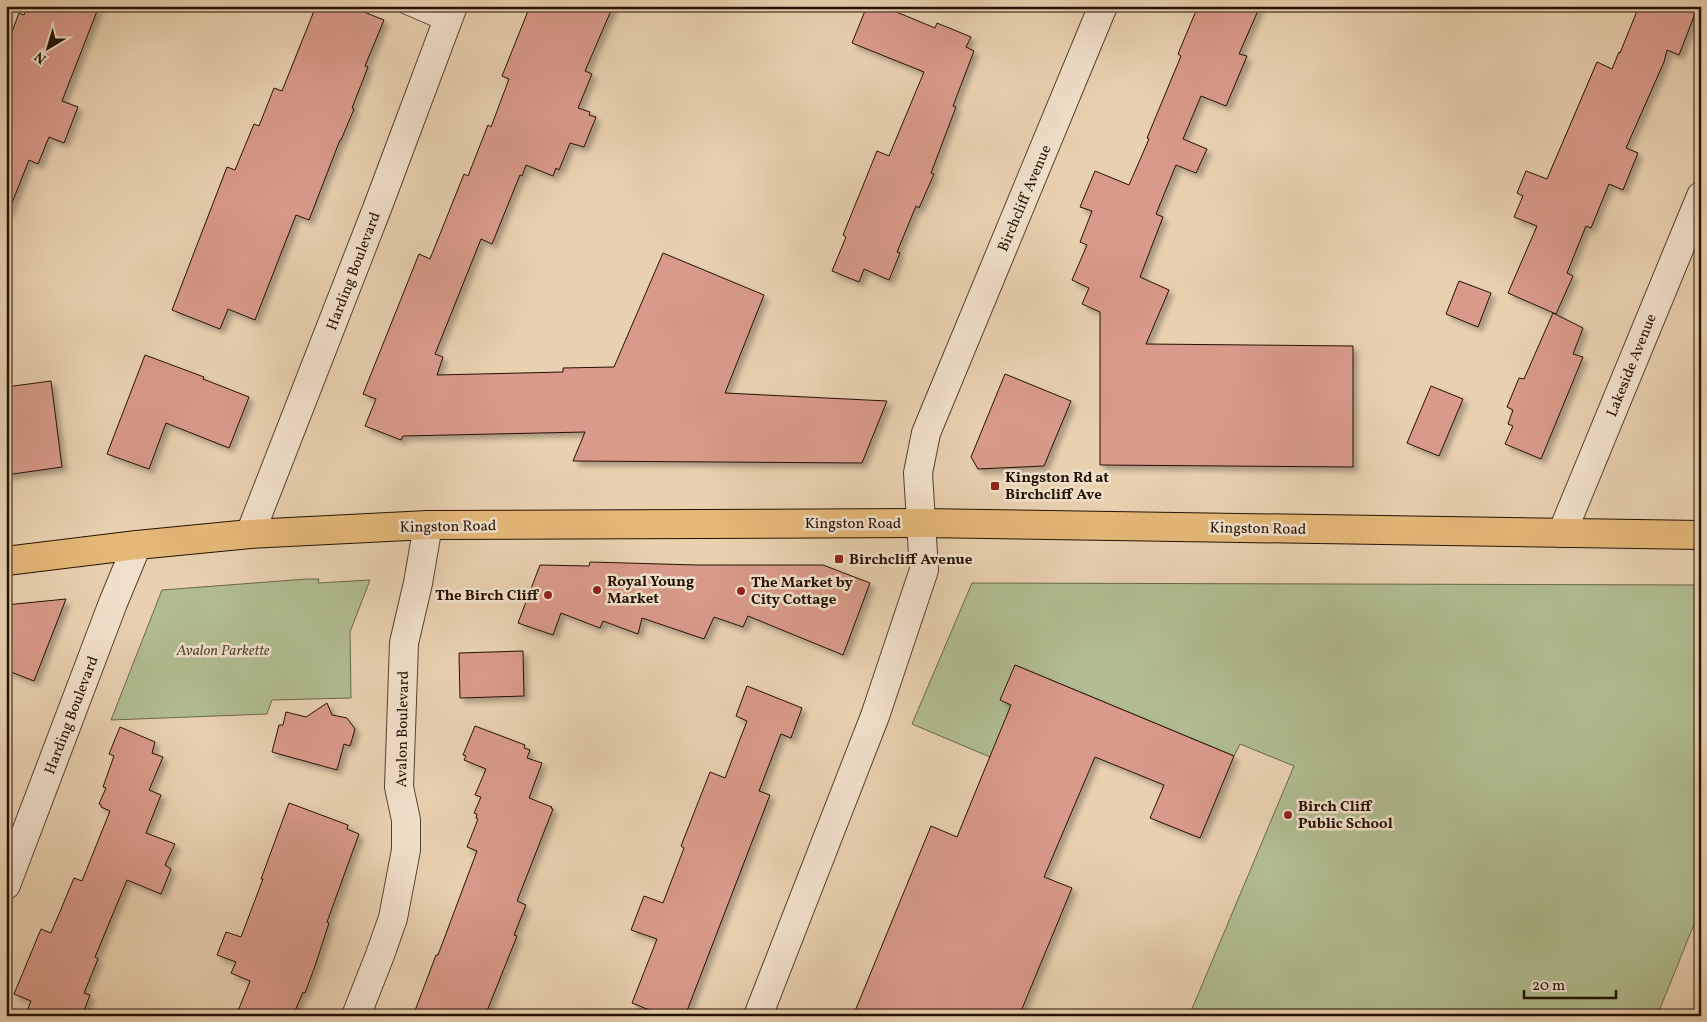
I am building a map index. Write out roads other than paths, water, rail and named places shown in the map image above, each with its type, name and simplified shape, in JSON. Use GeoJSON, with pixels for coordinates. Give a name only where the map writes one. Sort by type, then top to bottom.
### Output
{"type":"FeatureCollection","features":[{"type":"Feature","properties":{"kind":"main road","name":"Kingston Road"},"geometry":{"type":"LineString","coordinates":[[6,561],[250,534],[428,525],[921,522],[1701,535]]}},
{"type":"Feature","properties":{"kind":"street","name":"Birchcliff Avenue"},"geometry":{"type":"LineString","coordinates":[[758,1016],[876,716],[924,570],[918,473],[926,434],[1103,6]]}},
{"type":"Feature","properties":{"kind":"street","name":"Harding Boulevard"},"geometry":{"type":"LineString","coordinates":[[250,534],[378,206],[449,15]]}},
{"type":"Feature","properties":{"kind":"street","name":"Lakeside Avenue"},"geometry":{"type":"LineString","coordinates":[[1562,534],[1701,196]]}},
{"type":"Feature","properties":{"kind":"street","name":"Avalon Boulevard"},"geometry":{"type":"LineString","coordinates":[[356,1016],[393,918],[406,850],[406,820],[399,787],[404,643],[418,583],[428,525]]}},
{"type":"Feature","properties":{"kind":"street","name":"Harding Boulevard"},"geometry":{"type":"LineString","coordinates":[[6,885],[113,603],[137,545]]}},
{"type":"Feature","properties":{"kind":"lane"},"geometry":{"type":"LineString","coordinates":[[404,6],[449,15]]}},
{"type":"Feature","properties":{"kind":"place","name":"Kingston Rd at Birchcliff Ave"},"geometry":{"type":"Point","coordinates":[995,486]}},
{"type":"Feature","properties":{"kind":"place","name":"Birchcliff Avenue"},"geometry":{"type":"Point","coordinates":[839,559]}},
{"type":"Feature","properties":{"kind":"place","name":"Royal Young Market"},"geometry":{"type":"Point","coordinates":[597,590]}},
{"type":"Feature","properties":{"kind":"place","name":"The Market by City Cottage"},"geometry":{"type":"Point","coordinates":[741,591]}},
{"type":"Feature","properties":{"kind":"place","name":"The Birch Cliff"},"geometry":{"type":"Point","coordinates":[548,595]}},
{"type":"Feature","properties":{"kind":"place","name":"Birch Cliff Public School"},"geometry":{"type":"Point","coordinates":[1288,815]}},
{"type":"Feature","properties":{"kind":"park label","name":"Avalon Parkette"},"geometry":{"type":"Point","coordinates":[223,650]}}]}
